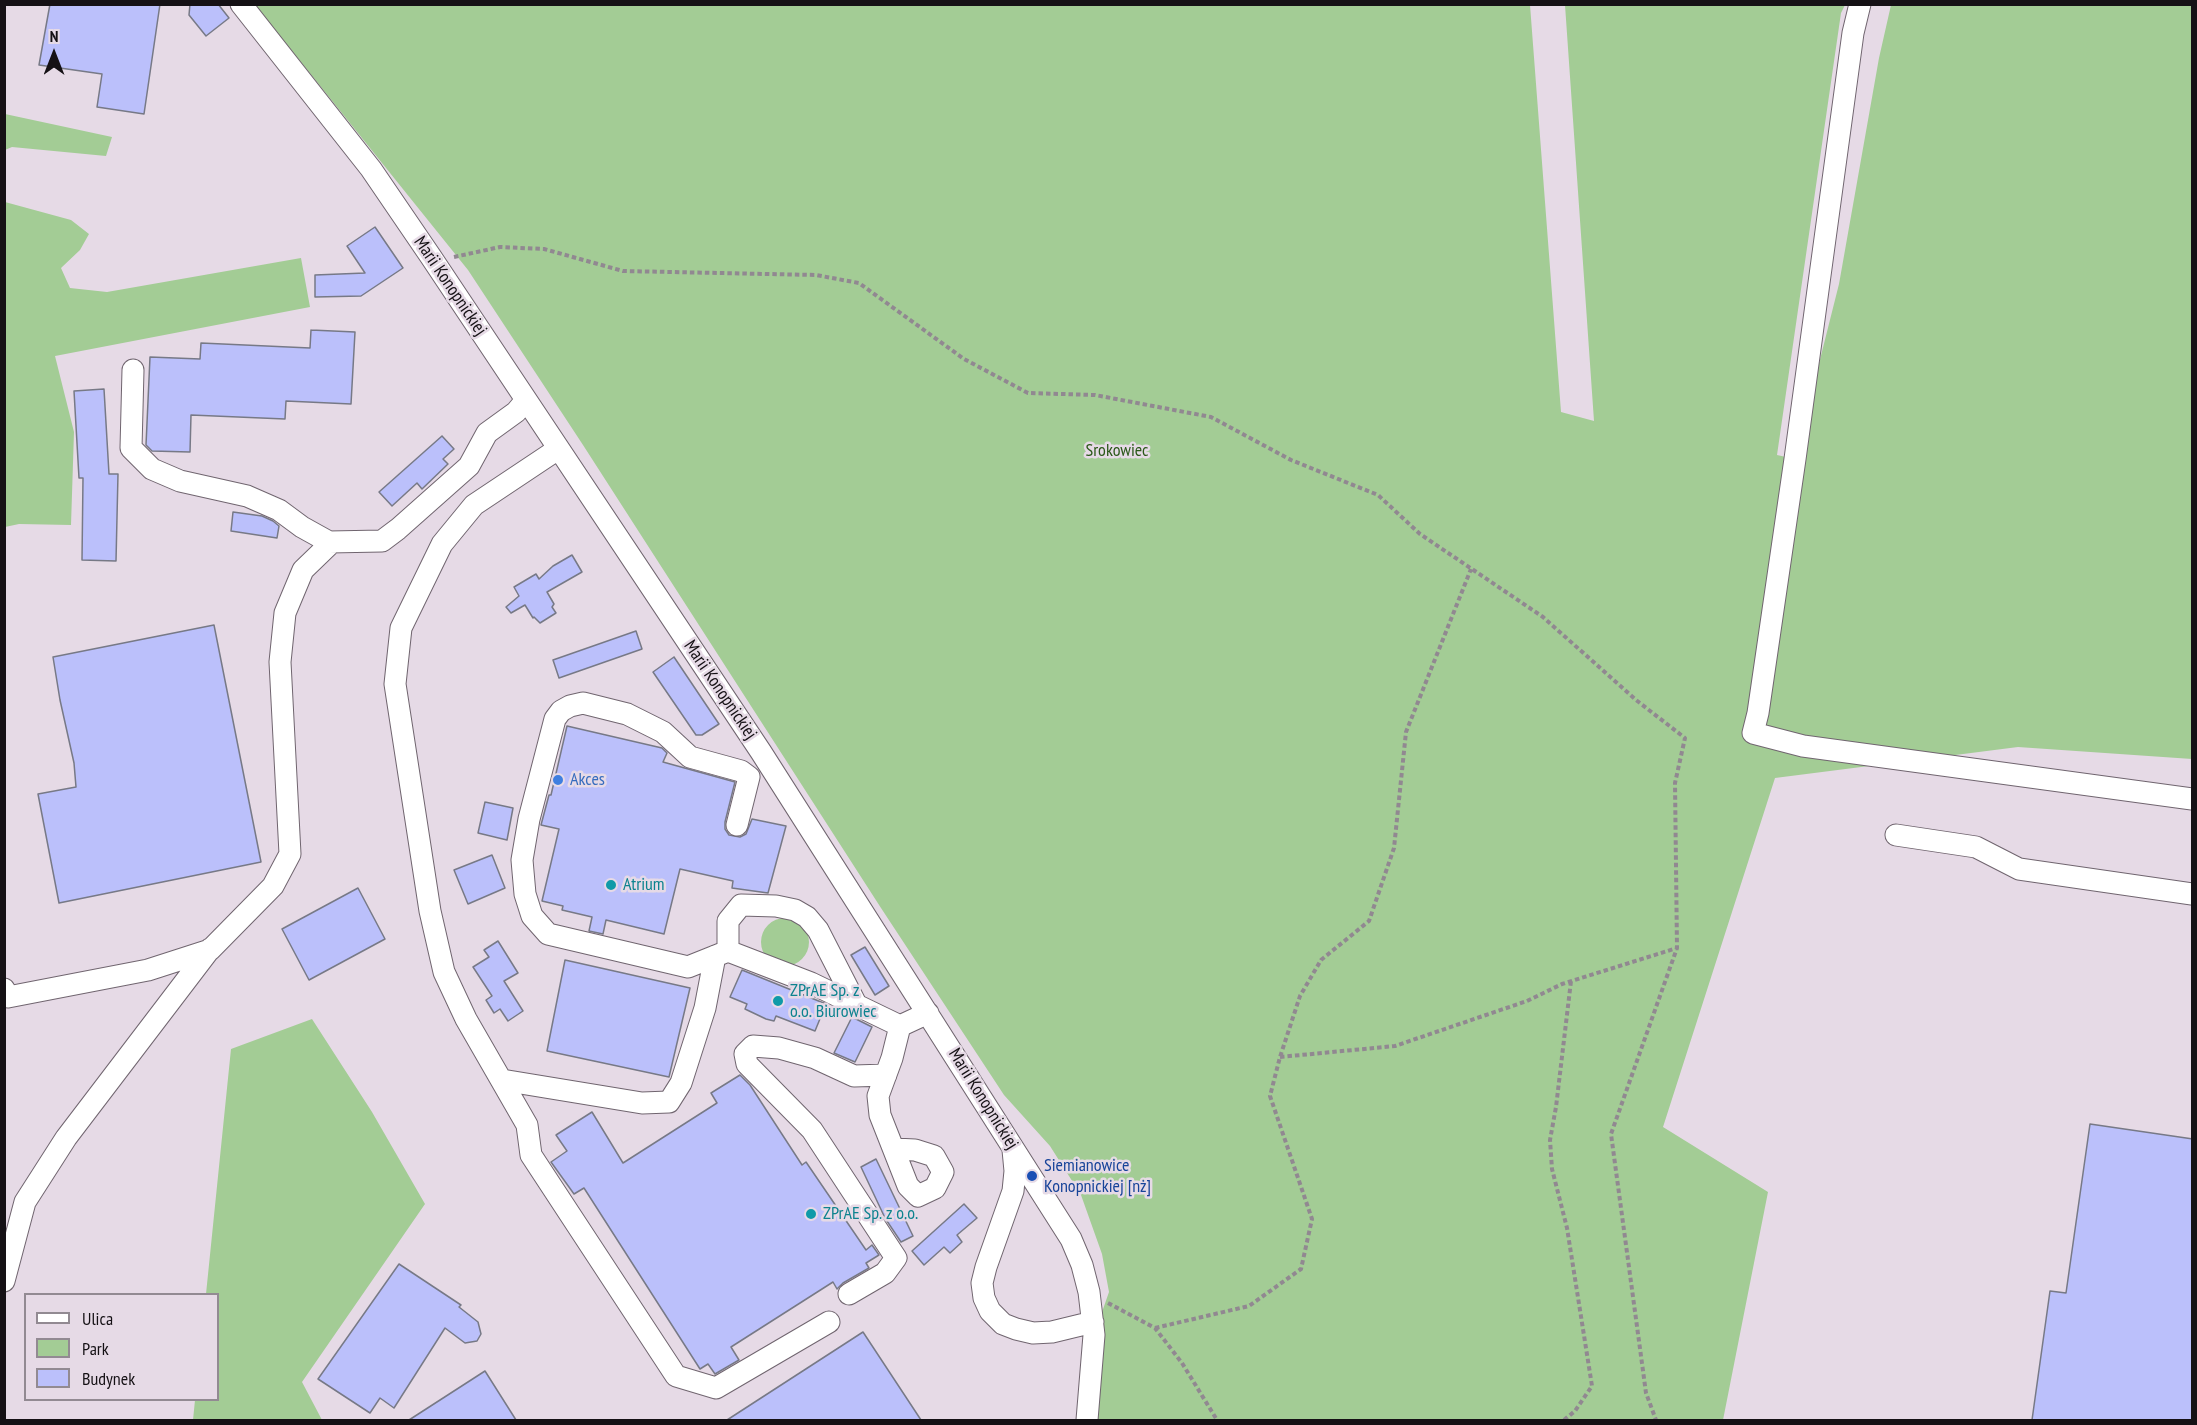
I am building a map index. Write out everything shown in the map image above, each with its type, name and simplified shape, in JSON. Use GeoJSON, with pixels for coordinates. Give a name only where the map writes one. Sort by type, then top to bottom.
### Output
{"type":"FeatureCollection","features":[{"type":"Feature","properties":{"kind":"street","name":"Marii Konopnickiej"},"geometry":{"type":"LineString","coordinates":[[241,4],[371,169],[431,257],[761,752],[1071,1239],[1082,1264],[1093,1322],[1088,1420]]}},
{"type":"Feature","properties":{"kind":"street"},"geometry":{"type":"LineString","coordinates":[[1860,4],[1853,33],[1795,459],[1758,713],[1753,733],[1803,746],[2193,799]]}},
{"type":"Feature","properties":{"kind":"street"},"geometry":{"type":"LineString","coordinates":[[134,370],[131,448],[152,469],[180,481],[247,496],[279,510],[302,527],[332,542],[382,541],[469,466],[487,433],[516,412],[526,400]]}},
{"type":"Feature","properties":{"kind":"street"},"geometry":{"type":"LineString","coordinates":[[558,449],[474,505],[442,544],[401,628],[395,684],[430,912],[444,972],[466,1019],[527,1125],[531,1155],[676,1376],[716,1388],[829,1322]]}},
{"type":"Feature","properties":{"kind":"street"},"geometry":{"type":"LineString","coordinates":[[4,1281],[25,1202],[66,1138],[210,949],[273,886],[291,854],[280,662],[285,613],[303,570],[332,542]]}},
{"type":"Feature","properties":{"kind":"street"},"geometry":{"type":"LineString","coordinates":[[737,825],[749,777],[741,771],[690,757],[663,732],[627,714],[583,703],[570,706],[561,711],[555,720],[529,819],[522,860],[525,894],[532,916],[548,934],[688,967],[722,954],[811,983],[900,1026]]}},
{"type":"Feature","properties":{"kind":"street"},"geometry":{"type":"LineString","coordinates":[[1896,835],[1976,847],[2019,869],[2193,894]]}},
{"type":"Feature","properties":{"kind":"street"},"geometry":{"type":"LineString","coordinates":[[502,1080],[642,1103],[669,1102],[681,1083],[722,954],[729,921],[741,905],[776,906],[795,910],[807,917],[818,930],[857,1006]]}},
{"type":"Feature","properties":{"kind":"street"},"geometry":{"type":"LineString","coordinates":[[6,995],[148,970],[210,949]]}},
{"type":"Feature","properties":{"kind":"street"},"geometry":{"type":"LineString","coordinates":[[895,1149],[880,1115],[878,1096],[900,1026],[928,1013]]}},
{"type":"Feature","properties":{"kind":"street"},"geometry":{"type":"LineString","coordinates":[[849,1294],[885,1273],[896,1258],[812,1130],[747,1064],[745,1054],[753,1046],[779,1048],[815,1058],[854,1076],[886,1075]]}},
{"type":"Feature","properties":{"kind":"street"},"geometry":{"type":"LineString","coordinates":[[1012,1145],[1016,1171],[1013,1191],[986,1267],[982,1283],[984,1298],[990,1311],[1003,1324],[1033,1333],[1052,1332],[1093,1322]]}},
{"type":"Feature","properties":{"kind":"path"},"geometry":{"type":"LineString","coordinates":[[431,257],[456,257],[500,247],[544,249],[624,271],[816,275],[859,283],[964,359],[1028,393],[1095,395],[1211,417],[1291,460],[1378,495],[1420,534],[1543,617],[1636,700],[1685,738],[1675,783],[1677,948],[1611,1134],[1647,1393],[1656,1420]]}},
{"type":"Feature","properties":{"kind":"path"},"geometry":{"type":"LineString","coordinates":[[1155,1328],[1249,1306],[1301,1269],[1312,1219],[1270,1095],[1300,996],[1321,960],[1369,921],[1394,848],[1406,732],[1471,569]]}},
{"type":"Feature","properties":{"kind":"path"},"geometry":{"type":"LineString","coordinates":[[1280,1057],[1395,1046],[1527,1001],[1570,981],[1677,948]]}},
{"type":"Feature","properties":{"kind":"path"},"geometry":{"type":"LineString","coordinates":[[1564,1420],[1575,1411],[1592,1386],[1567,1228],[1552,1169],[1550,1140],[1556,1107],[1570,981]]}},
{"type":"Feature","properties":{"kind":"path"},"geometry":{"type":"LineString","coordinates":[[1089,1292],[1155,1328],[1182,1363],[1217,1420]]}},
{"type":"Feature","properties":{"kind":"green space","name":"Srokowiec"},"geometry":{"type":"Polygon","coordinates":[[[255,5],[1530,5],[1561,412],[1594,421],[1565,5],[1845,5],[1841,13],[1777,455],[1795,459],[1839,284],[1879,58],[1891,5],[2192,5],[2192,759],[2018,747],[1775,778],[1663,1127],[1768,1192],[1723,1420],[1085,1420],[1094,1335],[1109,1292],[1102,1254],[1081,1195],[1050,1146],[1004,1095],[468,270],[255,5]]]}},
{"type":"Feature","properties":{"kind":"green space"},"geometry":{"type":"Polygon","coordinates":[[[5,114],[112,137],[106,156],[12,147],[5,150],[5,114]]]}},
{"type":"Feature","properties":{"kind":"green space"},"geometry":{"type":"Polygon","coordinates":[[[5,202],[71,220],[89,234],[80,250],[61,268],[70,288],[107,292],[301,258],[310,307],[55,356],[74,432],[71,525],[19,524],[5,527],[5,202]]]}},
{"type":"Feature","properties":{"kind":"green space"},"geometry":{"type":"Polygon","coordinates":[[[780,918],[790,918],[802,925],[809,937],[809,947],[802,959],[790,966],[780,966],[765,955],[761,947],[761,937],[772,922],[780,918]]]}},
{"type":"Feature","properties":{"kind":"green space"},"geometry":{"type":"Polygon","coordinates":[[[312,1019],[372,1112],[425,1204],[302,1382],[322,1420],[193,1420],[195,1401],[219,1401],[219,1293],[206,1293],[231,1049],[312,1019]]]}},
{"type":"Feature","properties":{"kind":"building"},"geometry":{"type":"Polygon","coordinates":[[[50,4],[160,4],[144,114],[97,107],[102,74],[39,65],[50,4]]]}},
{"type":"Feature","properties":{"kind":"building"},"geometry":{"type":"Polygon","coordinates":[[[190,4],[218,4],[229,18],[206,36],[189,15],[190,4]]]}},
{"type":"Feature","properties":{"kind":"building"},"geometry":{"type":"Polygon","coordinates":[[[375,227],[403,268],[361,296],[315,297],[315,275],[365,273],[347,246],[375,227]]]}},
{"type":"Feature","properties":{"kind":"building"},"geometry":{"type":"Polygon","coordinates":[[[311,330],[355,332],[351,404],[286,401],[285,419],[191,415],[190,452],[152,451],[146,445],[150,357],[200,359],[201,343],[310,348],[311,330]]]}},
{"type":"Feature","properties":{"kind":"building"},"geometry":{"type":"Polygon","coordinates":[[[104,389],[109,474],[118,474],[116,561],[82,560],[83,478],[79,478],[74,391],[104,389]]]}},
{"type":"Feature","properties":{"kind":"building"},"geometry":{"type":"Polygon","coordinates":[[[442,436],[454,449],[443,459],[448,464],[422,489],[417,483],[392,506],[379,492],[442,436]]]}},
{"type":"Feature","properties":{"kind":"building"},"geometry":{"type":"Polygon","coordinates":[[[233,512],[262,516],[273,521],[279,526],[277,538],[231,531],[233,512]]]}},
{"type":"Feature","properties":{"kind":"building"},"geometry":{"type":"Polygon","coordinates":[[[572,555],[582,572],[547,592],[556,613],[540,623],[533,618],[525,605],[511,613],[506,607],[519,596],[514,587],[536,574],[539,579],[553,566],[572,555]]]}},
{"type":"Feature","properties":{"kind":"building"},"geometry":{"type":"Polygon","coordinates":[[[214,625],[261,862],[59,903],[38,794],[76,787],[74,763],[53,657],[214,625]]]}},
{"type":"Feature","properties":{"kind":"building"},"geometry":{"type":"Polygon","coordinates":[[[636,631],[642,649],[559,678],[553,660],[636,631]]]}},
{"type":"Feature","properties":{"kind":"building"},"geometry":{"type":"Polygon","coordinates":[[[674,657],[719,724],[702,735],[696,735],[653,672],[674,657]]]}},
{"type":"Feature","properties":{"kind":"building"},"geometry":{"type":"Polygon","coordinates":[[[567,726],[662,748],[667,753],[663,762],[735,782],[725,822],[725,829],[729,835],[740,837],[746,834],[752,819],[786,826],[768,893],[732,888],[733,881],[680,869],[664,934],[606,920],[603,934],[589,931],[592,917],[562,910],[563,906],[542,901],[559,829],[541,825],[549,795],[551,795],[567,726]]]}},
{"type":"Feature","properties":{"kind":"building"},"geometry":{"type":"Polygon","coordinates":[[[485,802],[513,808],[507,840],[478,833],[485,802]]]}},
{"type":"Feature","properties":{"kind":"building"},"geometry":{"type":"Polygon","coordinates":[[[492,855],[505,888],[468,904],[454,870],[492,855]]]}},
{"type":"Feature","properties":{"kind":"building"},"geometry":{"type":"Polygon","coordinates":[[[358,888],[385,939],[309,980],[282,929],[358,888]]]}},
{"type":"Feature","properties":{"kind":"building"},"geometry":{"type":"Polygon","coordinates":[[[498,941],[518,973],[504,981],[523,1011],[508,1021],[500,1009],[494,1013],[486,1000],[492,996],[473,967],[489,957],[484,950],[498,941]]]}},
{"type":"Feature","properties":{"kind":"building"},"geometry":{"type":"Polygon","coordinates":[[[865,947],[889,986],[875,995],[851,955],[865,947]]]}},
{"type":"Feature","properties":{"kind":"building"},"geometry":{"type":"Polygon","coordinates":[[[565,960],[690,988],[669,1077],[547,1051],[565,960]]]}},
{"type":"Feature","properties":{"kind":"building","name":"ZPrAE Sp. z o.o. Biurowiec"},"geometry":{"type":"Polygon","coordinates":[[[742,970],[826,1004],[815,1031],[776,1016],[774,1021],[766,1019],[745,1009],[747,1004],[730,997],[742,970]]]}},
{"type":"Feature","properties":{"kind":"building"},"geometry":{"type":"Polygon","coordinates":[[[852,1017],[872,1027],[855,1062],[834,1053],[852,1017]]]}},
{"type":"Feature","properties":{"kind":"building"},"geometry":{"type":"Polygon","coordinates":[[[740,1075],[750,1085],[802,1165],[806,1162],[866,1250],[872,1245],[879,1255],[866,1263],[869,1268],[837,1289],[833,1282],[731,1347],[739,1360],[715,1374],[708,1364],[700,1369],[584,1188],[574,1194],[551,1162],[567,1151],[556,1135],[592,1112],[623,1163],[717,1103],[711,1093],[740,1075]]]}},
{"type":"Feature","properties":{"kind":"building"},"geometry":{"type":"Polygon","coordinates":[[[2090,1124],[2193,1139],[2193,1420],[2032,1420],[2050,1291],[2066,1293],[2090,1124]]]}},
{"type":"Feature","properties":{"kind":"building"},"geometry":{"type":"Polygon","coordinates":[[[876,1159],[913,1236],[901,1242],[885,1218],[861,1167],[876,1159]]]}},
{"type":"Feature","properties":{"kind":"building"},"geometry":{"type":"Polygon","coordinates":[[[964,1204],[977,1218],[957,1235],[962,1242],[950,1253],[944,1247],[924,1265],[912,1251],[964,1204]]]}},
{"type":"Feature","properties":{"kind":"building"},"geometry":{"type":"Polygon","coordinates":[[[399,1264],[461,1305],[459,1307],[478,1322],[481,1334],[477,1341],[465,1343],[445,1328],[394,1408],[380,1398],[370,1413],[318,1379],[399,1264]]]}},
{"type":"Feature","properties":{"kind":"building"},"geometry":{"type":"Polygon","coordinates":[[[863,1332],[921,1420],[727,1420],[863,1332]]]}},
{"type":"Feature","properties":{"kind":"building"},"geometry":{"type":"Polygon","coordinates":[[[485,1371],[516,1420],[409,1420],[485,1371]]]}},
{"type":"Feature","properties":{"kind":"place","name":"Akces"},"geometry":{"type":"Point","coordinates":[558,780]}},
{"type":"Feature","properties":{"kind":"place","name":"Atrium"},"geometry":{"type":"Point","coordinates":[611,885]}},
{"type":"Feature","properties":{"kind":"place","name":"ZPrAE Sp. z o.o. Biurowiec"},"geometry":{"type":"Point","coordinates":[778,1001]}},
{"type":"Feature","properties":{"kind":"place","name":"Siemianowice Konopnickiej [nż]"},"geometry":{"type":"Point","coordinates":[1032,1176]}},
{"type":"Feature","properties":{"kind":"place","name":"ZPrAE Sp. z o.o."},"geometry":{"type":"Point","coordinates":[811,1214]}}]}
